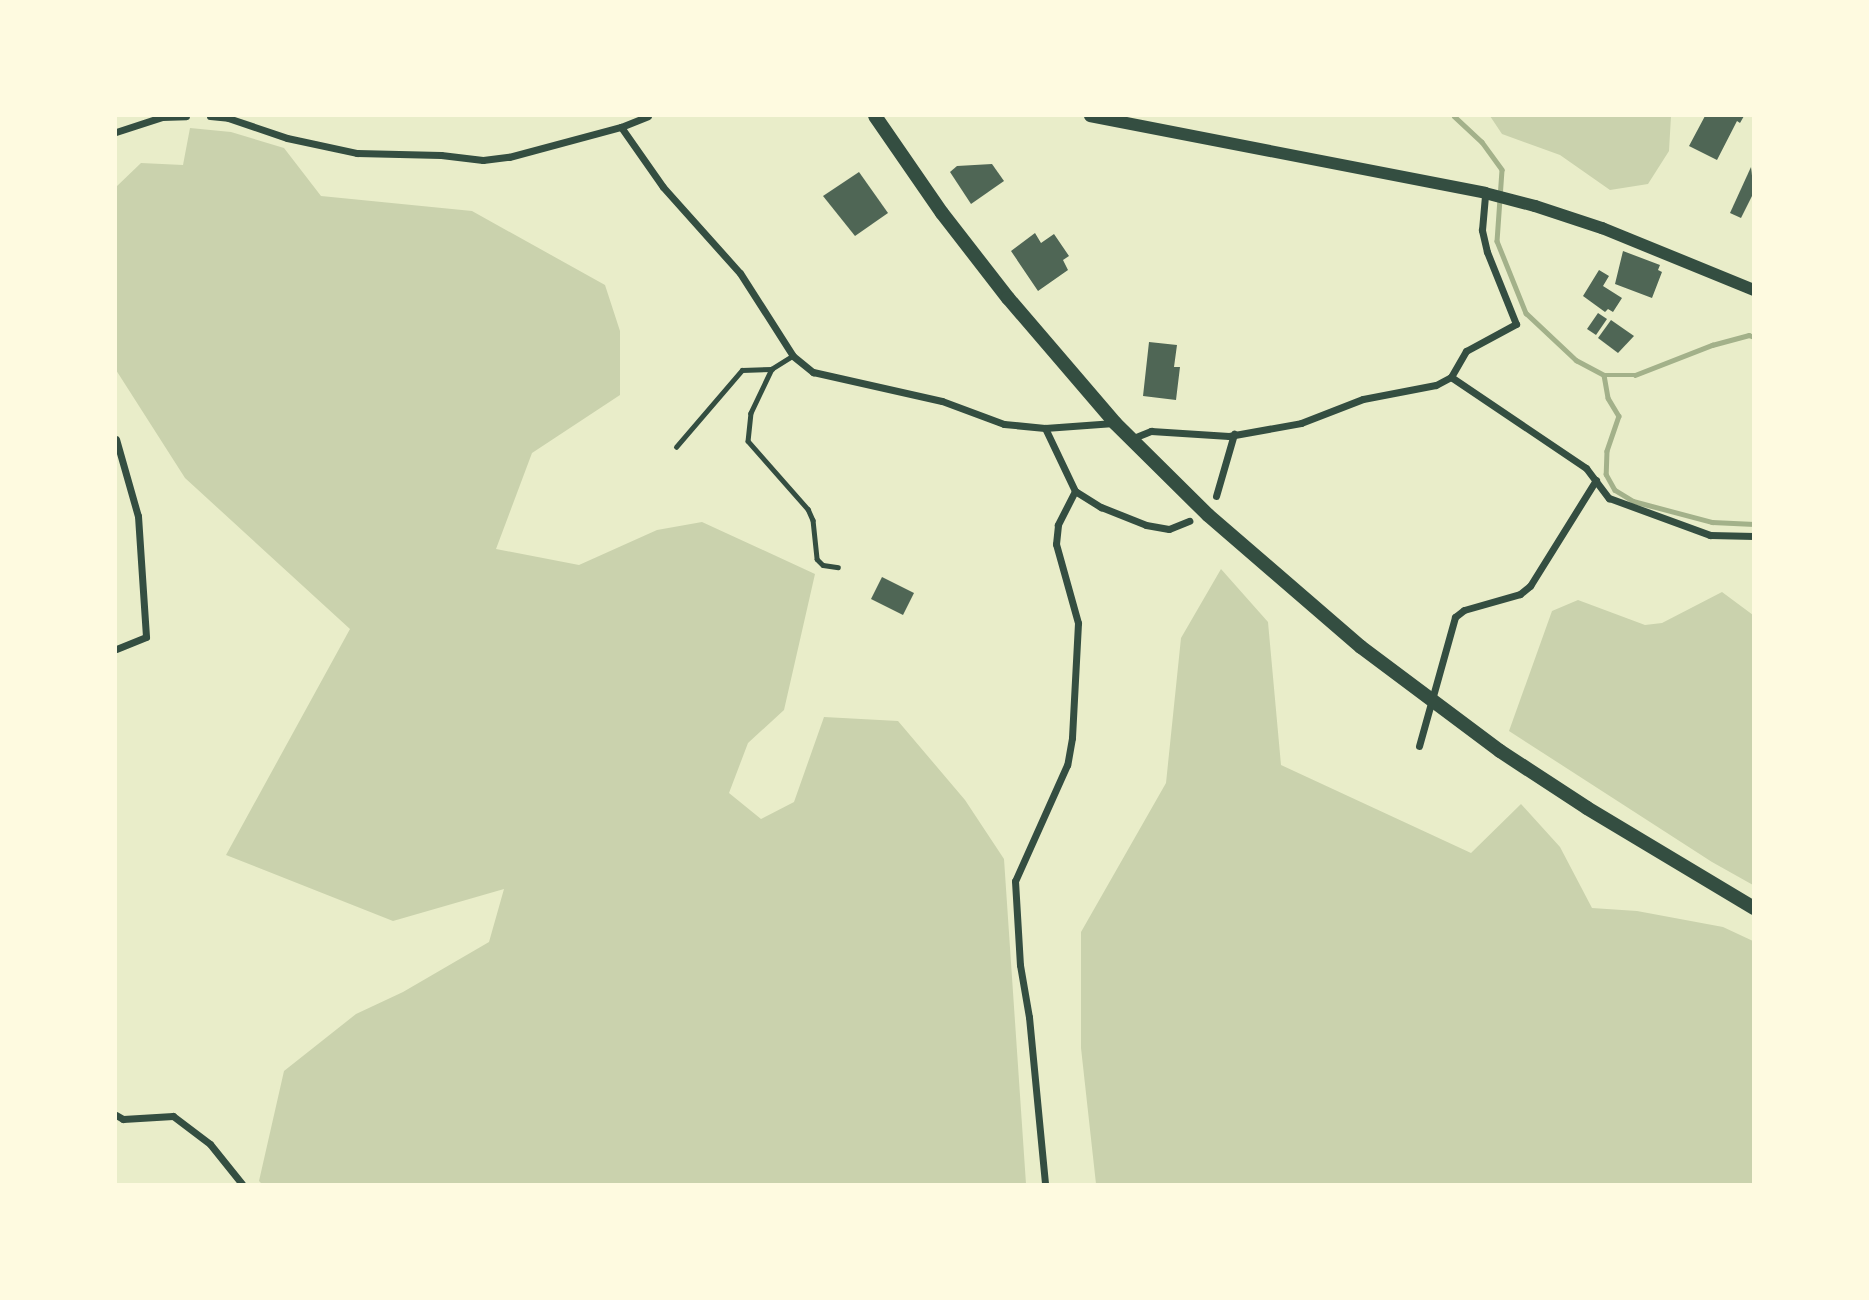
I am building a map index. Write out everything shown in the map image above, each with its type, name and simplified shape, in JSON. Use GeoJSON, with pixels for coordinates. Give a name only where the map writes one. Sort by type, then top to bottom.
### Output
{"type":"FeatureCollection","features":[{"type":"Feature","properties":{"kind":"highway"},"geometry":{"type":"LineString","coordinates":[[876,116],[942,212],[1008,298],[1115,423],[1275,575],[1437,706],[1587,808],[1754,908]]}},
{"type":"Feature","properties":{"kind":"main road"},"geometry":{"type":"LineString","coordinates":[[1090,116],[1485,193],[1602,228],[1754,290]]}},
{"type":"Feature","properties":{"kind":"street"},"geometry":{"type":"LineString","coordinates":[[116,132],[162,117],[186,116]]}},
{"type":"Feature","properties":{"kind":"street"},"geometry":{"type":"LineString","coordinates":[[209,116],[357,153],[441,155],[483,160],[509,157],[621,127],[648,116]]}},
{"type":"Feature","properties":{"kind":"street"},"geometry":{"type":"LineString","coordinates":[[621,127],[663,187],[740,273],[793,356],[813,372],[942,401],[1004,424],[1045,428],[1115,423]]}},
{"type":"Feature","properties":{"kind":"street"},"geometry":{"type":"LineString","coordinates":[[1131,439],[1151,431],[1234,435],[1301,423],[1363,399],[1436,385],[1451,377],[1466,351],[1516,324],[1484,241],[1482,230],[1485,193]]}},
{"type":"Feature","properties":{"kind":"street"},"geometry":{"type":"LineString","coordinates":[[1451,377],[1572,457],[1596,480],[1609,498],[1628,508],[1710,534],[1754,536]]}},
{"type":"Feature","properties":{"kind":"street"},"geometry":{"type":"LineString","coordinates":[[1045,428],[1075,491],[1101,507],[1146,526],[1169,529],[1189,521]]}},
{"type":"Feature","properties":{"kind":"street"},"geometry":{"type":"LineString","coordinates":[[1216,496],[1234,435]]}},
{"type":"Feature","properties":{"kind":"street"},"geometry":{"type":"LineString","coordinates":[[116,439],[138,516],[146,637],[116,649]]}},
{"type":"Feature","properties":{"kind":"street"},"geometry":{"type":"LineString","coordinates":[[1419,746],[1455,617],[1464,610],[1520,594],[1530,586],[1596,480]]}},
{"type":"Feature","properties":{"kind":"street"},"geometry":{"type":"LineString","coordinates":[[1045,1185],[1029,1017],[1020,965],[1015,881],[1067,765],[1072,738],[1078,623],[1056,544],[1058,525],[1075,491]]}},
{"type":"Feature","properties":{"kind":"street"},"geometry":{"type":"LineString","coordinates":[[116,1115],[123,1119],[173,1116],[210,1144],[242,1185]]}},
{"type":"Feature","properties":{"kind":"lane"},"geometry":{"type":"LineString","coordinates":[[676,447],[742,370],[772,369],[793,356]]}},
{"type":"Feature","properties":{"kind":"lane"},"geometry":{"type":"LineString","coordinates":[[772,369],[751,413],[748,441],[808,509],[813,520],[817,559],[823,565],[838,566]]}},
{"type":"Feature","properties":{"kind":"green space"},"geometry":{"type":"Polygon","coordinates":[[[1490,116],[1671,116],[1669,151],[1648,184],[1610,190],[1560,155],[1502,134],[1490,116]]]}},
{"type":"Feature","properties":{"kind":"green space"},"geometry":{"type":"Polygon","coordinates":[[[190,128],[231,132],[284,148],[321,196],[472,211],[605,285],[620,331],[620,395],[532,453],[496,549],[579,565],[657,530],[702,522],[815,574],[784,710],[748,743],[729,793],[761,819],[794,802],[824,717],[898,721],[965,800],[1004,859],[1026,1184],[262,1184],[259,1181],[284,1071],[356,1014],[403,992],[489,942],[504,889],[393,921],[226,855],[350,629],[185,478],[116,370],[116,187],[141,163],[183,165],[190,128]]]}},
{"type":"Feature","properties":{"kind":"green space"},"geometry":{"type":"Polygon","coordinates":[[[1221,569],[1268,622],[1281,765],[1471,853],[1521,804],[1560,847],[1592,908],[1637,911],[1723,927],[1753,941],[1753,1184],[1096,1184],[1081,1048],[1081,932],[1166,783],[1181,638],[1221,569]]]}},
{"type":"Feature","properties":{"kind":"green space"},"geometry":{"type":"Polygon","coordinates":[[[1722,592],[1753,615],[1753,885],[1712,862],[1509,731],[1552,611],[1578,600],[1645,625],[1662,623],[1722,592]]]}},
{"type":"Feature","properties":{"kind":"building"},"geometry":{"type":"Polygon","coordinates":[[[1705,116],[1744,116],[1740,123],[1737,121],[1717,160],[1689,146],[1705,116]]]}},
{"type":"Feature","properties":{"kind":"building"},"geometry":{"type":"Polygon","coordinates":[[[992,164],[1004,181],[971,204],[950,172],[957,166],[992,164]]]}},
{"type":"Feature","properties":{"kind":"building"},"geometry":{"type":"Polygon","coordinates":[[[1751,167],[1754,192],[1741,218],[1730,213],[1751,167]]]}},
{"type":"Feature","properties":{"kind":"building"},"geometry":{"type":"Polygon","coordinates":[[[859,172],[888,213],[855,236],[823,196],[859,172]]]}},
{"type":"Feature","properties":{"kind":"building"},"geometry":{"type":"Polygon","coordinates":[[[1035,233],[1041,243],[1054,234],[1069,256],[1063,260],[1068,270],[1038,291],[1011,251],[1035,233]]]}},
{"type":"Feature","properties":{"kind":"building"},"geometry":{"type":"Polygon","coordinates":[[[1623,251],[1660,265],[1658,270],[1662,272],[1652,298],[1615,284],[1623,251]]]}},
{"type":"Feature","properties":{"kind":"building"},"geometry":{"type":"Polygon","coordinates":[[[1599,270],[1609,276],[1603,286],[1622,298],[1613,312],[1608,309],[1605,312],[1583,296],[1599,270]]]}},
{"type":"Feature","properties":{"kind":"building"},"geometry":{"type":"Polygon","coordinates":[[[1598,313],[1607,319],[1596,335],[1587,329],[1598,313]]]}},
{"type":"Feature","properties":{"kind":"building"},"geometry":{"type":"Polygon","coordinates":[[[1611,320],[1634,336],[1618,353],[1598,338],[1611,320]]]}},
{"type":"Feature","properties":{"kind":"building"},"geometry":{"type":"Polygon","coordinates":[[[1149,342],[1177,345],[1174,367],[1180,367],[1176,400],[1143,396],[1149,342]]]}},
{"type":"Feature","properties":{"kind":"building"},"geometry":{"type":"Polygon","coordinates":[[[882,577],[914,593],[903,615],[871,599],[882,577]]]}},
{"type":"Feature","properties":{"kind":"waterway"},"geometry":{"type":"LineString","coordinates":[[1454,116],[1482,142],[1502,170],[1497,241],[1526,313],[1576,360],[1604,375],[1635,375],[1712,345],[1749,335],[1754,337]]}},
{"type":"Feature","properties":{"kind":"waterway"},"geometry":{"type":"LineString","coordinates":[[1604,375],[1608,398],[1619,416],[1607,451],[1606,474],[1615,490],[1633,501],[1712,522],[1754,524]]}}]}
